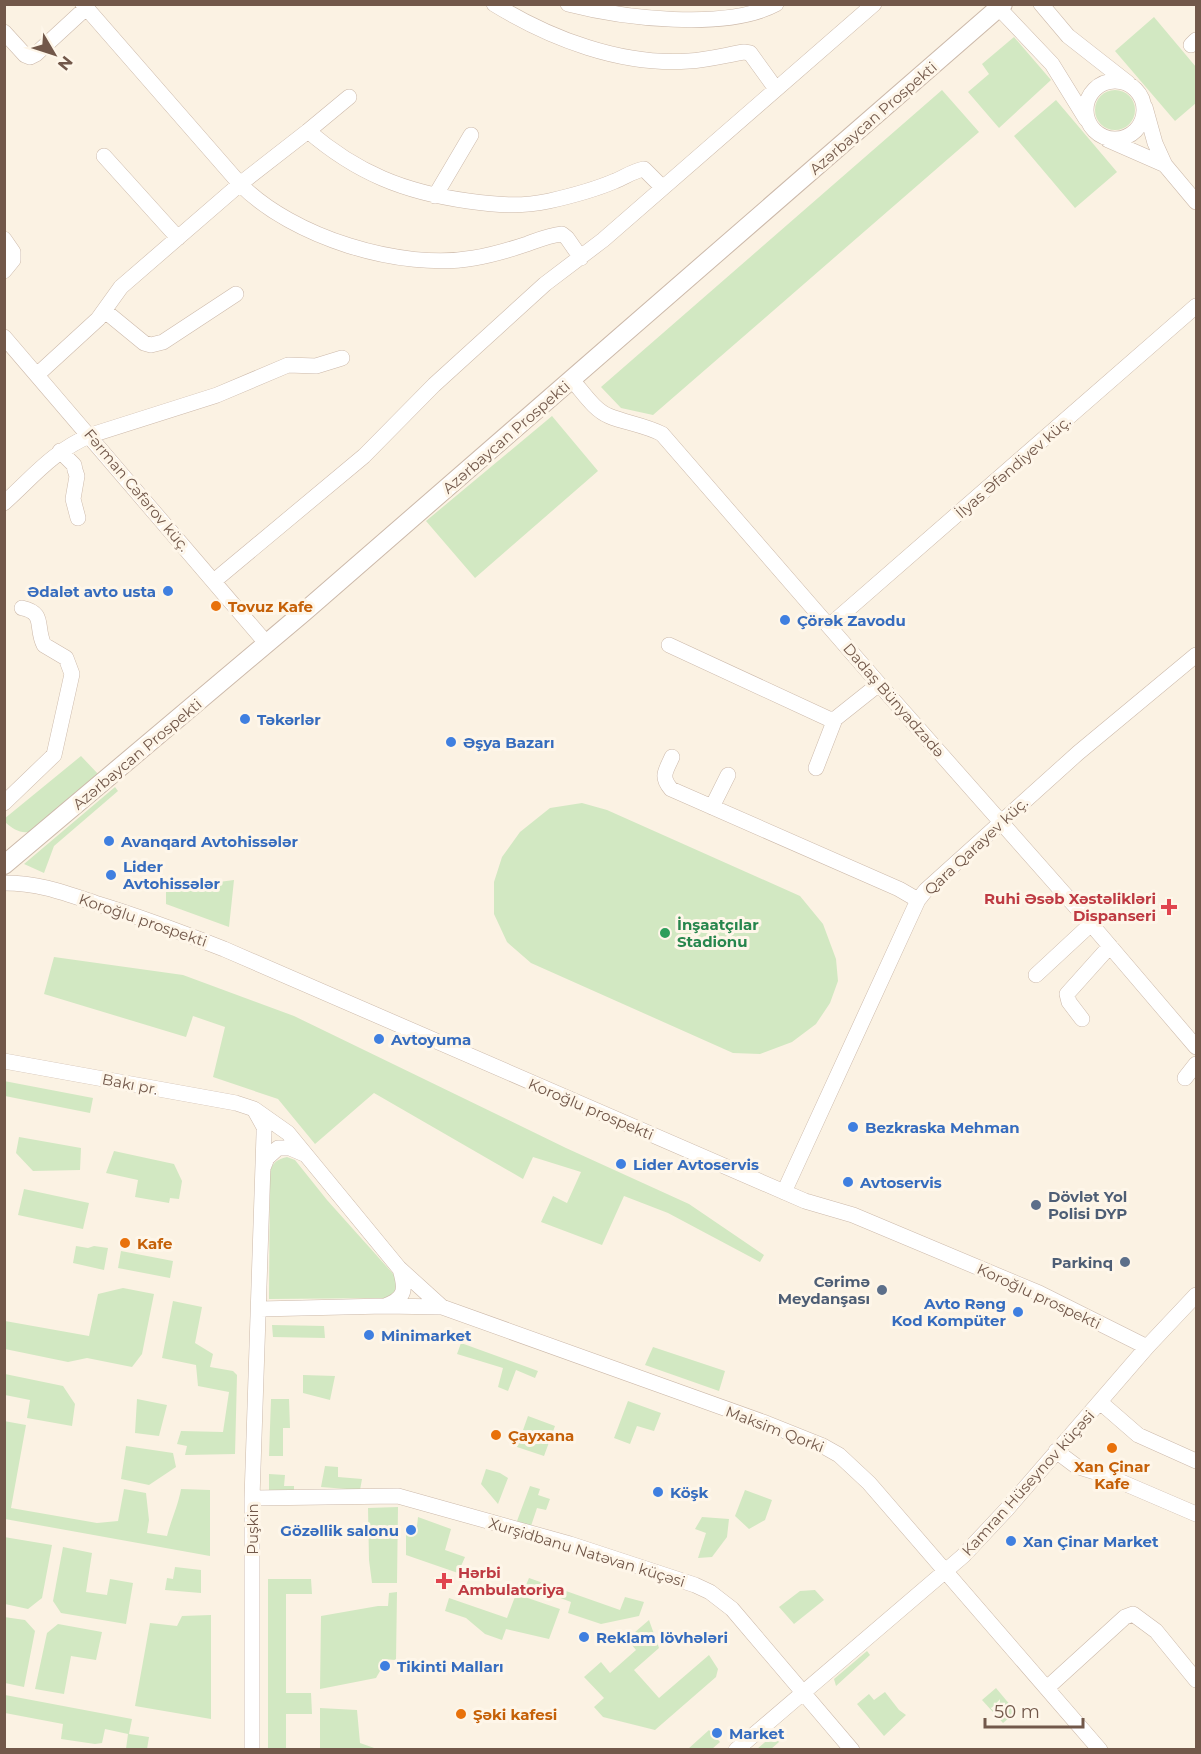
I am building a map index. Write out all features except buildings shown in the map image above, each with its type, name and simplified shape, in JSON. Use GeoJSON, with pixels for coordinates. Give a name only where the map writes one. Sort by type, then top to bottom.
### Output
{"type":"FeatureCollection","features":[{"type":"Feature","properties":{"kind":"street"},"geometry":{"type":"LineString","coordinates":[[494,4],[541,30],[576,44],[610,53],[659,61],[690,61],[750,53],[776,89]]}},
{"type":"Feature","properties":{"kind":"street"},"geometry":{"type":"LineString","coordinates":[[568,4],[603,12],[682,20],[751,14],[776,4]]}},
{"type":"Feature","properties":{"kind":"street"},"geometry":{"type":"LineString","coordinates":[[214,581],[364,456],[434,385],[514,311],[545,284],[581,258],[874,4]]}},
{"type":"Feature","properties":{"kind":"street"},"geometry":{"type":"LineString","coordinates":[[1041,4],[1068,36],[1132,87],[1141,97],[1155,143],[1165,165],[1197,202]]}},
{"type":"Feature","properties":{"kind":"street"},"geometry":{"type":"LineString","coordinates":[[4,32],[25,55],[30,57],[36,54],[85,6],[254,198],[284,218],[338,241],[393,258],[447,261],[473,258],[562,234],[581,258]]}},
{"type":"Feature","properties":{"kind":"street"},"geometry":{"type":"LineString","coordinates":[[999,6],[1052,64],[1096,131],[1113,143],[1165,165]]}},
{"type":"Feature","properties":{"kind":"street","name":"Azərbaycan Prospekti"},"geometry":{"type":"LineString","coordinates":[[5,864],[267,644],[999,6]]}},
{"type":"Feature","properties":{"kind":"street"},"geometry":{"type":"LineString","coordinates":[[1132,87],[1114,81],[1095,89],[1086,107],[1086,114],[1096,131],[1107,138],[1120,139],[1132,134],[1141,123],[1143,104]]}},
{"type":"Feature","properties":{"kind":"street"},"geometry":{"type":"LineString","coordinates":[[38,374],[105,311],[122,287],[240,184],[349,97]]}},
{"type":"Feature","properties":{"kind":"street"},"geometry":{"type":"LineString","coordinates":[[308,131],[359,168],[385,181],[435,196],[494,205],[518,206],[580,193],[617,181],[636,170],[644,170],[662,187]]}},
{"type":"Feature","properties":{"kind":"street"},"geometry":{"type":"LineString","coordinates":[[435,196],[471,135]]}},
{"type":"Feature","properties":{"kind":"street"},"geometry":{"type":"LineString","coordinates":[[104,156],[178,238]]}},
{"type":"Feature","properties":{"kind":"street"},"geometry":{"type":"LineString","coordinates":[[4,239],[13,252],[13,260],[4,271]]}},
{"type":"Feature","properties":{"kind":"street"},"geometry":{"type":"LineString","coordinates":[[105,311],[144,343],[152,345],[163,342],[236,294]]}},
{"type":"Feature","properties":{"kind":"street","name":"İlyas Əfəndiyev küç."},"geometry":{"type":"LineString","coordinates":[[829,626],[1197,306]]}},
{"type":"Feature","properties":{"kind":"street","name":"Fərman Cəfərov küç."},"geometry":{"type":"LineString","coordinates":[[4,337],[91,435],[267,644]]}},
{"type":"Feature","properties":{"kind":"street"},"geometry":{"type":"LineString","coordinates":[[4,503],[48,460],[91,435],[217,395],[288,365],[316,366],[342,358]]}},
{"type":"Feature","properties":{"kind":"street","name":"Dadaş Bünyadzadə"},"geometry":{"type":"LineString","coordinates":[[572,380],[596,408],[608,416],[647,426],[662,434],[1197,1047]]}},
{"type":"Feature","properties":{"kind":"street"},"geometry":{"type":"LineString","coordinates":[[60,451],[74,465],[76,476],[73,499],[78,518]]}},
{"type":"Feature","properties":{"kind":"street"},"geometry":{"type":"LineString","coordinates":[[4,803],[54,755],[72,674],[66,658],[44,645],[37,615],[33,611],[22,608]]}},
{"type":"Feature","properties":{"kind":"street"},"geometry":{"type":"LineString","coordinates":[[669,645],[823,718],[835,719]]}},
{"type":"Feature","properties":{"kind":"street","name":"Qara Qarayev küç."},"geometry":{"type":"LineString","coordinates":[[783,1192],[918,900],[926,890],[1078,753],[1197,655]]}},
{"type":"Feature","properties":{"kind":"street"},"geometry":{"type":"LineString","coordinates":[[816,768],[835,719],[879,684]]}},
{"type":"Feature","properties":{"kind":"street"},"geometry":{"type":"LineString","coordinates":[[672,757],[664,776],[665,782],[671,789],[899,889],[918,900]]}},
{"type":"Feature","properties":{"kind":"street"},"geometry":{"type":"LineString","coordinates":[[712,807],[728,775]]}},
{"type":"Feature","properties":{"kind":"street"},"geometry":{"type":"LineString","coordinates":[[5,864],[29,883]]}},
{"type":"Feature","properties":{"kind":"street"},"geometry":{"type":"LineString","coordinates":[[4,883],[29,883]]}},
{"type":"Feature","properties":{"kind":"street","name":"Koroğlu prospekti"},"geometry":{"type":"LineString","coordinates":[[29,883],[121,911],[224,949],[804,1201],[853,1215],[1039,1293],[1147,1347]]}},
{"type":"Feature","properties":{"kind":"street"},"geometry":{"type":"LineString","coordinates":[[1036,975],[1091,924]]}},
{"type":"Feature","properties":{"kind":"street"},"geometry":{"type":"LineString","coordinates":[[1082,1019],[1069,1002],[1067,994],[1110,946]]}},
{"type":"Feature","properties":{"kind":"street","name":"Bakı pr."},"geometry":{"type":"LineString","coordinates":[[4,1061],[236,1103],[254,1109],[288,1133],[399,1268],[442,1308]]}},
{"type":"Feature","properties":{"kind":"street"},"geometry":{"type":"LineString","coordinates":[[1185,1078],[1197,1064]]}},
{"type":"Feature","properties":{"kind":"street","name":"Puşkin"},"geometry":{"type":"LineString","coordinates":[[252,1749],[252,1497],[260,1309],[264,1127],[254,1109]]}},
{"type":"Feature","properties":{"kind":"street"},"geometry":{"type":"LineString","coordinates":[[262,1171],[267,1158],[278,1148],[290,1148],[307,1155]]}},
{"type":"Feature","properties":{"kind":"street"},"geometry":{"type":"LineString","coordinates":[[385,1306],[395,1302],[404,1290],[399,1268]]}},
{"type":"Feature","properties":{"kind":"street","name":"Kamran Hüseynov küçəsi"},"geometry":{"type":"LineString","coordinates":[[736,1749],[945,1572],[979,1540],[1147,1347],[1197,1295]]}},
{"type":"Feature","properties":{"kind":"street"},"geometry":{"type":"LineString","coordinates":[[260,1309],[385,1306],[442,1308]]}},
{"type":"Feature","properties":{"kind":"street","name":"Maksim Qorki"},"geometry":{"type":"LineString","coordinates":[[442,1308],[763,1422],[823,1446],[839,1455],[854,1467],[1100,1749]]}},
{"type":"Feature","properties":{"kind":"street"},"geometry":{"type":"LineString","coordinates":[[1100,1402],[1138,1435],[1197,1461]]}},
{"type":"Feature","properties":{"kind":"street"},"geometry":{"type":"LineString","coordinates":[[1056,1452],[1076,1466],[1105,1475],[1197,1514]]}},
{"type":"Feature","properties":{"kind":"street","name":"Xurşidbanu Natəvan küçəsi"},"geometry":{"type":"LineString","coordinates":[[252,1497],[398,1496],[570,1544],[695,1585],[724,1601],[852,1749]]}},
{"type":"Feature","properties":{"kind":"street"},"geometry":{"type":"LineString","coordinates":[[1047,1688],[1125,1617],[1133,1614],[1156,1631],[1197,1680]]}},
{"type":"Feature","properties":{"kind":"green space"},"geometry":{"type":"Polygon","coordinates":[[[1154,17],[1196,67],[1196,103],[1175,121],[1115,51],[1154,17]]]}},
{"type":"Feature","properties":{"kind":"green space"},"geometry":{"type":"Polygon","coordinates":[[[1014,37],[1051,80],[999,128],[968,92],[989,74],[982,64],[1014,37]]]}},
{"type":"Feature","properties":{"kind":"green space"},"geometry":{"type":"Polygon","coordinates":[[[942,90],[979,132],[653,415],[621,408],[601,387],[942,90]]]}},
{"type":"Feature","properties":{"kind":"green space"},"geometry":{"type":"Polygon","coordinates":[[[1115,90],[1123,91],[1129,96],[1134,102],[1134,118],[1129,124],[1123,129],[1115,130],[1107,129],[1101,124],[1096,118],[1095,110],[1096,102],[1101,96],[1107,91],[1115,90]]]}},
{"type":"Feature","properties":{"kind":"green space"},"geometry":{"type":"Polygon","coordinates":[[[1056,100],[1117,172],[1075,208],[1014,136],[1056,100]]]}},
{"type":"Feature","properties":{"kind":"green space"},"geometry":{"type":"Polygon","coordinates":[[[552,416],[598,471],[475,578],[426,521],[552,416]]]}},
{"type":"Feature","properties":{"kind":"green space"},"geometry":{"type":"Polygon","coordinates":[[[81,756],[99,775],[36,830],[19,831],[5,822],[4,819],[81,756]]]}},
{"type":"Feature","properties":{"kind":"green space"},"geometry":{"type":"Polygon","coordinates":[[[115,787],[118,791],[54,846],[44,873],[24,864],[115,787]]]}},
{"type":"Feature","properties":{"kind":"green space","name":"İnşaatçılar Stadionu"},"geometry":{"type":"Polygon","coordinates":[[[582,803],[607,810],[800,896],[823,924],[836,959],[838,981],[830,1003],[816,1024],[792,1042],[760,1054],[733,1053],[531,963],[507,942],[494,914],[494,882],[502,857],[520,832],[550,808],[582,803]]]}},
{"type":"Feature","properties":{"kind":"green space"},"geometry":{"type":"Polygon","coordinates":[[[234,880],[229,927],[166,904],[166,889],[234,880]]]}},
{"type":"Feature","properties":{"kind":"green space"},"geometry":{"type":"Polygon","coordinates":[[[54,957],[183,975],[294,1016],[566,1148],[689,1204],[764,1255],[760,1262],[668,1213],[624,1196],[602,1245],[541,1222],[553,1196],[567,1203],[581,1172],[533,1157],[523,1179],[374,1093],[315,1144],[278,1099],[213,1077],[225,1027],[193,1016],[186,1037],[44,994],[54,957]]]}},
{"type":"Feature","properties":{"kind":"green space"},"geometry":{"type":"Polygon","coordinates":[[[4,1081],[93,1098],[90,1113],[5,1096],[4,1081]]]}},
{"type":"Feature","properties":{"kind":"green space"},"geometry":{"type":"Polygon","coordinates":[[[19,1137],[81,1148],[80,1170],[33,1171],[16,1153],[19,1137]]]}},
{"type":"Feature","properties":{"kind":"green space"},"geometry":{"type":"Polygon","coordinates":[[[114,1151],[174,1164],[182,1181],[179,1199],[170,1198],[169,1203],[135,1197],[138,1180],[106,1173],[114,1151]]]}},
{"type":"Feature","properties":{"kind":"green space"},"geometry":{"type":"Polygon","coordinates":[[[287,1157],[295,1160],[327,1200],[396,1277],[399,1283],[394,1293],[388,1298],[269,1299],[270,1172],[276,1162],[287,1157]]]}},
{"type":"Feature","properties":{"kind":"green space"},"geometry":{"type":"Polygon","coordinates":[[[24,1189],[89,1203],[83,1229],[18,1215],[24,1189]]]}},
{"type":"Feature","properties":{"kind":"green space"},"geometry":{"type":"Polygon","coordinates":[[[76,1246],[108,1248],[104,1270],[73,1263],[76,1246]]]}},
{"type":"Feature","properties":{"kind":"green space"},"geometry":{"type":"Polygon","coordinates":[[[121,1251],[173,1261],[170,1278],[118,1268],[121,1251]]]}},
{"type":"Feature","properties":{"kind":"green space"},"geometry":{"type":"Polygon","coordinates":[[[123,1288],[154,1294],[142,1354],[132,1367],[87,1358],[68,1362],[5,1349],[5,1321],[89,1336],[98,1294],[123,1288]]]}},
{"type":"Feature","properties":{"kind":"green space"},"geometry":{"type":"Polygon","coordinates":[[[173,1301],[202,1307],[195,1343],[213,1354],[210,1367],[233,1371],[237,1375],[235,1454],[185,1455],[187,1446],[177,1444],[181,1431],[223,1432],[229,1392],[198,1386],[196,1365],[162,1358],[173,1301]]]}},
{"type":"Feature","properties":{"kind":"green space"},"geometry":{"type":"Polygon","coordinates":[[[272,1325],[324,1326],[325,1338],[273,1337],[272,1325]]]}},
{"type":"Feature","properties":{"kind":"green space"},"geometry":{"type":"Polygon","coordinates":[[[461,1343],[538,1371],[535,1378],[516,1370],[508,1391],[498,1387],[503,1368],[457,1354],[461,1343]]]}},
{"type":"Feature","properties":{"kind":"green space"},"geometry":{"type":"Polygon","coordinates":[[[653,1347],[725,1371],[719,1391],[645,1365],[653,1347]]]}},
{"type":"Feature","properties":{"kind":"green space"},"geometry":{"type":"Polygon","coordinates":[[[5,1374],[63,1386],[75,1404],[72,1426],[27,1418],[30,1400],[5,1395],[5,1374]]]}},
{"type":"Feature","properties":{"kind":"green space"},"geometry":{"type":"Polygon","coordinates":[[[303,1375],[335,1376],[330,1400],[303,1393],[303,1375]]]}},
{"type":"Feature","properties":{"kind":"green space"},"geometry":{"type":"Polygon","coordinates":[[[137,1399],[167,1405],[159,1436],[135,1433],[137,1399]]]}},
{"type":"Feature","properties":{"kind":"green space"},"geometry":{"type":"Polygon","coordinates":[[[271,1399],[289,1399],[290,1428],[283,1428],[283,1456],[269,1456],[271,1399]]]}},
{"type":"Feature","properties":{"kind":"green space"},"geometry":{"type":"Polygon","coordinates":[[[628,1401],[661,1413],[654,1431],[637,1426],[630,1444],[614,1438],[628,1401]]]}},
{"type":"Feature","properties":{"kind":"green space"},"geometry":{"type":"Polygon","coordinates":[[[528,1416],[555,1426],[544,1456],[517,1447],[528,1416]]]}},
{"type":"Feature","properties":{"kind":"green space"},"geometry":{"type":"Polygon","coordinates":[[[4,1421],[26,1425],[11,1508],[97,1523],[118,1521],[124,1489],[146,1493],[149,1520],[147,1533],[167,1536],[181,1489],[210,1490],[210,1556],[5,1519],[4,1421]]]}},
{"type":"Feature","properties":{"kind":"green space"},"geometry":{"type":"Polygon","coordinates":[[[126,1446],[173,1453],[176,1467],[149,1485],[121,1479],[126,1446]]]}},
{"type":"Feature","properties":{"kind":"green space"},"geometry":{"type":"Polygon","coordinates":[[[325,1466],[338,1467],[338,1477],[362,1479],[360,1490],[321,1487],[325,1466]]]}},
{"type":"Feature","properties":{"kind":"green space"},"geometry":{"type":"Polygon","coordinates":[[[486,1469],[508,1478],[498,1504],[481,1484],[486,1469]]]}},
{"type":"Feature","properties":{"kind":"green space"},"geometry":{"type":"Polygon","coordinates":[[[269,1474],[285,1475],[284,1486],[294,1486],[294,1493],[269,1491],[269,1474]]]}},
{"type":"Feature","properties":{"kind":"green space"},"geometry":{"type":"Polygon","coordinates":[[[530,1486],[540,1489],[538,1495],[550,1499],[546,1510],[537,1508],[531,1526],[517,1521],[530,1486]]]}},
{"type":"Feature","properties":{"kind":"green space"},"geometry":{"type":"Polygon","coordinates":[[[745,1490],[772,1500],[765,1520],[749,1529],[735,1516],[745,1490]]]}},
{"type":"Feature","properties":{"kind":"green space"},"geometry":{"type":"Polygon","coordinates":[[[398,1507],[397,1583],[372,1583],[368,1508],[398,1507]]]}},
{"type":"Feature","properties":{"kind":"green space"},"geometry":{"type":"Polygon","coordinates":[[[418,1517],[451,1529],[445,1550],[465,1557],[458,1573],[406,1555],[406,1535],[416,1535],[418,1517]]]}},
{"type":"Feature","properties":{"kind":"green space"},"geometry":{"type":"Polygon","coordinates":[[[702,1517],[729,1519],[727,1537],[712,1557],[698,1558],[706,1533],[695,1529],[702,1517]]]}},
{"type":"Feature","properties":{"kind":"green space"},"geometry":{"type":"Polygon","coordinates":[[[4,1537],[52,1545],[42,1598],[28,1609],[5,1604],[4,1537]]]}},
{"type":"Feature","properties":{"kind":"green space"},"geometry":{"type":"Polygon","coordinates":[[[63,1547],[92,1553],[86,1592],[107,1595],[110,1579],[133,1583],[126,1624],[61,1613],[53,1601],[63,1547]]]}},
{"type":"Feature","properties":{"kind":"green space"},"geometry":{"type":"Polygon","coordinates":[[[175,1567],[201,1570],[201,1593],[165,1590],[167,1578],[173,1579],[175,1567]]]}},
{"type":"Feature","properties":{"kind":"green space"},"geometry":{"type":"Polygon","coordinates":[[[529,1578],[620,1610],[625,1597],[644,1602],[639,1616],[601,1624],[568,1613],[571,1602],[526,1585],[529,1578]]]}},
{"type":"Feature","properties":{"kind":"green space"},"geometry":{"type":"Polygon","coordinates":[[[268,1579],[311,1579],[312,1594],[286,1594],[286,1693],[311,1693],[312,1714],[286,1714],[286,1749],[268,1749],[268,1579]]]}},
{"type":"Feature","properties":{"kind":"green space"},"geometry":{"type":"Polygon","coordinates":[[[815,1590],[824,1600],[794,1624],[779,1607],[800,1591],[815,1590]]]}},
{"type":"Feature","properties":{"kind":"green space"},"geometry":{"type":"Polygon","coordinates":[[[397,1592],[396,1660],[382,1659],[376,1678],[320,1689],[321,1616],[388,1606],[389,1593],[397,1592]]]}},
{"type":"Feature","properties":{"kind":"green space"},"geometry":{"type":"Polygon","coordinates":[[[516,1594],[560,1609],[549,1639],[506,1629],[502,1640],[485,1634],[466,1618],[445,1611],[449,1598],[507,1618],[516,1594]]]}},
{"type":"Feature","properties":{"kind":"green space"},"geometry":{"type":"Polygon","coordinates":[[[211,1615],[211,1719],[135,1706],[150,1623],[177,1626],[182,1616],[211,1615]]]}},
{"type":"Feature","properties":{"kind":"green space"},"geometry":{"type":"Polygon","coordinates":[[[4,1617],[25,1620],[35,1631],[24,1687],[5,1683],[4,1617]]]}},
{"type":"Feature","properties":{"kind":"green space"},"geometry":{"type":"Polygon","coordinates":[[[649,1620],[659,1648],[634,1670],[659,1698],[709,1655],[718,1669],[716,1677],[655,1730],[603,1717],[594,1707],[604,1698],[584,1677],[601,1662],[610,1673],[636,1650],[627,1639],[649,1620]]]}},
{"type":"Feature","properties":{"kind":"green space"},"geometry":{"type":"Polygon","coordinates":[[[58,1624],[102,1632],[96,1660],[71,1656],[64,1694],[35,1689],[47,1633],[58,1624]]]}},
{"type":"Feature","properties":{"kind":"green space"},"geometry":{"type":"Polygon","coordinates":[[[867,1651],[870,1655],[836,1686],[834,1679],[867,1651]]]}},
{"type":"Feature","properties":{"kind":"green space"},"geometry":{"type":"Polygon","coordinates":[[[996,1688],[1016,1712],[1003,1723],[982,1700],[996,1688]]]}},
{"type":"Feature","properties":{"kind":"green space"},"geometry":{"type":"Polygon","coordinates":[[[885,1692],[906,1715],[884,1736],[857,1704],[869,1694],[874,1700],[885,1692]]]}},
{"type":"Feature","properties":{"kind":"green space"},"geometry":{"type":"Polygon","coordinates":[[[5,1695],[132,1719],[129,1734],[149,1737],[147,1749],[126,1749],[128,1734],[105,1729],[102,1743],[61,1739],[63,1724],[5,1713],[5,1695]]]}},
{"type":"Feature","properties":{"kind":"green space"},"geometry":{"type":"Polygon","coordinates":[[[320,1708],[357,1710],[360,1743],[377,1749],[320,1749],[320,1708]]]}},
{"type":"Feature","properties":{"kind":"green space"},"geometry":{"type":"Polygon","coordinates":[[[709,1730],[720,1742],[712,1749],[688,1749],[709,1730]]]}},
{"type":"Feature","properties":{"kind":"green space"},"geometry":{"type":"Polygon","coordinates":[[[773,1735],[779,1742],[771,1749],[757,1749],[773,1735]]]}},
{"type":"Feature","properties":{"kind":"place","name":"Ədalət avto usta"},"geometry":{"type":"Point","coordinates":[168,591]}},
{"type":"Feature","properties":{"kind":"place","name":"Tovuz Kafe"},"geometry":{"type":"Point","coordinates":[216,606]}},
{"type":"Feature","properties":{"kind":"place","name":"Çörək Zavodu"},"geometry":{"type":"Point","coordinates":[785,620]}},
{"type":"Feature","properties":{"kind":"place","name":"Təkərlər"},"geometry":{"type":"Point","coordinates":[245,719]}},
{"type":"Feature","properties":{"kind":"place","name":"Əşya Bazarı"},"geometry":{"type":"Point","coordinates":[451,742]}},
{"type":"Feature","properties":{"kind":"place","name":"Avanqard Avtohissələr"},"geometry":{"type":"Point","coordinates":[109,841]}},
{"type":"Feature","properties":{"kind":"place","name":"Lider Avtohissələr"},"geometry":{"type":"Point","coordinates":[111,875]}},
{"type":"Feature","properties":{"kind":"place","name":"Ruhi Əsəb Xəstəlikləri Dispanseri"},"geometry":{"type":"Point","coordinates":[1169,907]}},
{"type":"Feature","properties":{"kind":"place","name":"İnşaatçılar Stadionu"},"geometry":{"type":"Point","coordinates":[665,933]}},
{"type":"Feature","properties":{"kind":"place","name":"Avtoyuma"},"geometry":{"type":"Point","coordinates":[379,1039]}},
{"type":"Feature","properties":{"kind":"place","name":"Bezkraska Mehman"},"geometry":{"type":"Point","coordinates":[853,1127]}},
{"type":"Feature","properties":{"kind":"place","name":"Lider Avtoservis"},"geometry":{"type":"Point","coordinates":[621,1164]}},
{"type":"Feature","properties":{"kind":"place","name":"Avtoservis"},"geometry":{"type":"Point","coordinates":[848,1182]}},
{"type":"Feature","properties":{"kind":"place","name":"Dövlət Yol Polisi DYP"},"geometry":{"type":"Point","coordinates":[1036,1205]}},
{"type":"Feature","properties":{"kind":"place","name":"Kafe"},"geometry":{"type":"Point","coordinates":[125,1243]}},
{"type":"Feature","properties":{"kind":"place","name":"Parkinq"},"geometry":{"type":"Point","coordinates":[1125,1262]}},
{"type":"Feature","properties":{"kind":"place","name":"Cərimə Meydanşası"},"geometry":{"type":"Point","coordinates":[882,1290]}},
{"type":"Feature","properties":{"kind":"place","name":"Avto Rəng Kod Kompüter"},"geometry":{"type":"Point","coordinates":[1018,1312]}},
{"type":"Feature","properties":{"kind":"place","name":"Minimarket"},"geometry":{"type":"Point","coordinates":[369,1335]}},
{"type":"Feature","properties":{"kind":"place","name":"Çayxana"},"geometry":{"type":"Point","coordinates":[496,1435]}},
{"type":"Feature","properties":{"kind":"place","name":"Xan Çinar Kafe"},"geometry":{"type":"Point","coordinates":[1112,1448]}},
{"type":"Feature","properties":{"kind":"place","name":"Köşk"},"geometry":{"type":"Point","coordinates":[658,1492]}},
{"type":"Feature","properties":{"kind":"place","name":"Gözəllik salonu"},"geometry":{"type":"Point","coordinates":[411,1530]}},
{"type":"Feature","properties":{"kind":"place","name":"Xan Çinar Market"},"geometry":{"type":"Point","coordinates":[1011,1541]}},
{"type":"Feature","properties":{"kind":"place","name":"Hərbi Ambulatoriya"},"geometry":{"type":"Point","coordinates":[444,1581]}},
{"type":"Feature","properties":{"kind":"place","name":"Reklam lövhələri"},"geometry":{"type":"Point","coordinates":[584,1637]}},
{"type":"Feature","properties":{"kind":"place","name":"Tikinti Malları"},"geometry":{"type":"Point","coordinates":[385,1666]}},
{"type":"Feature","properties":{"kind":"place","name":"Şəki kafesi"},"geometry":{"type":"Point","coordinates":[461,1714]}},
{"type":"Feature","properties":{"kind":"place","name":"Market"},"geometry":{"type":"Point","coordinates":[717,1733]}}]}
